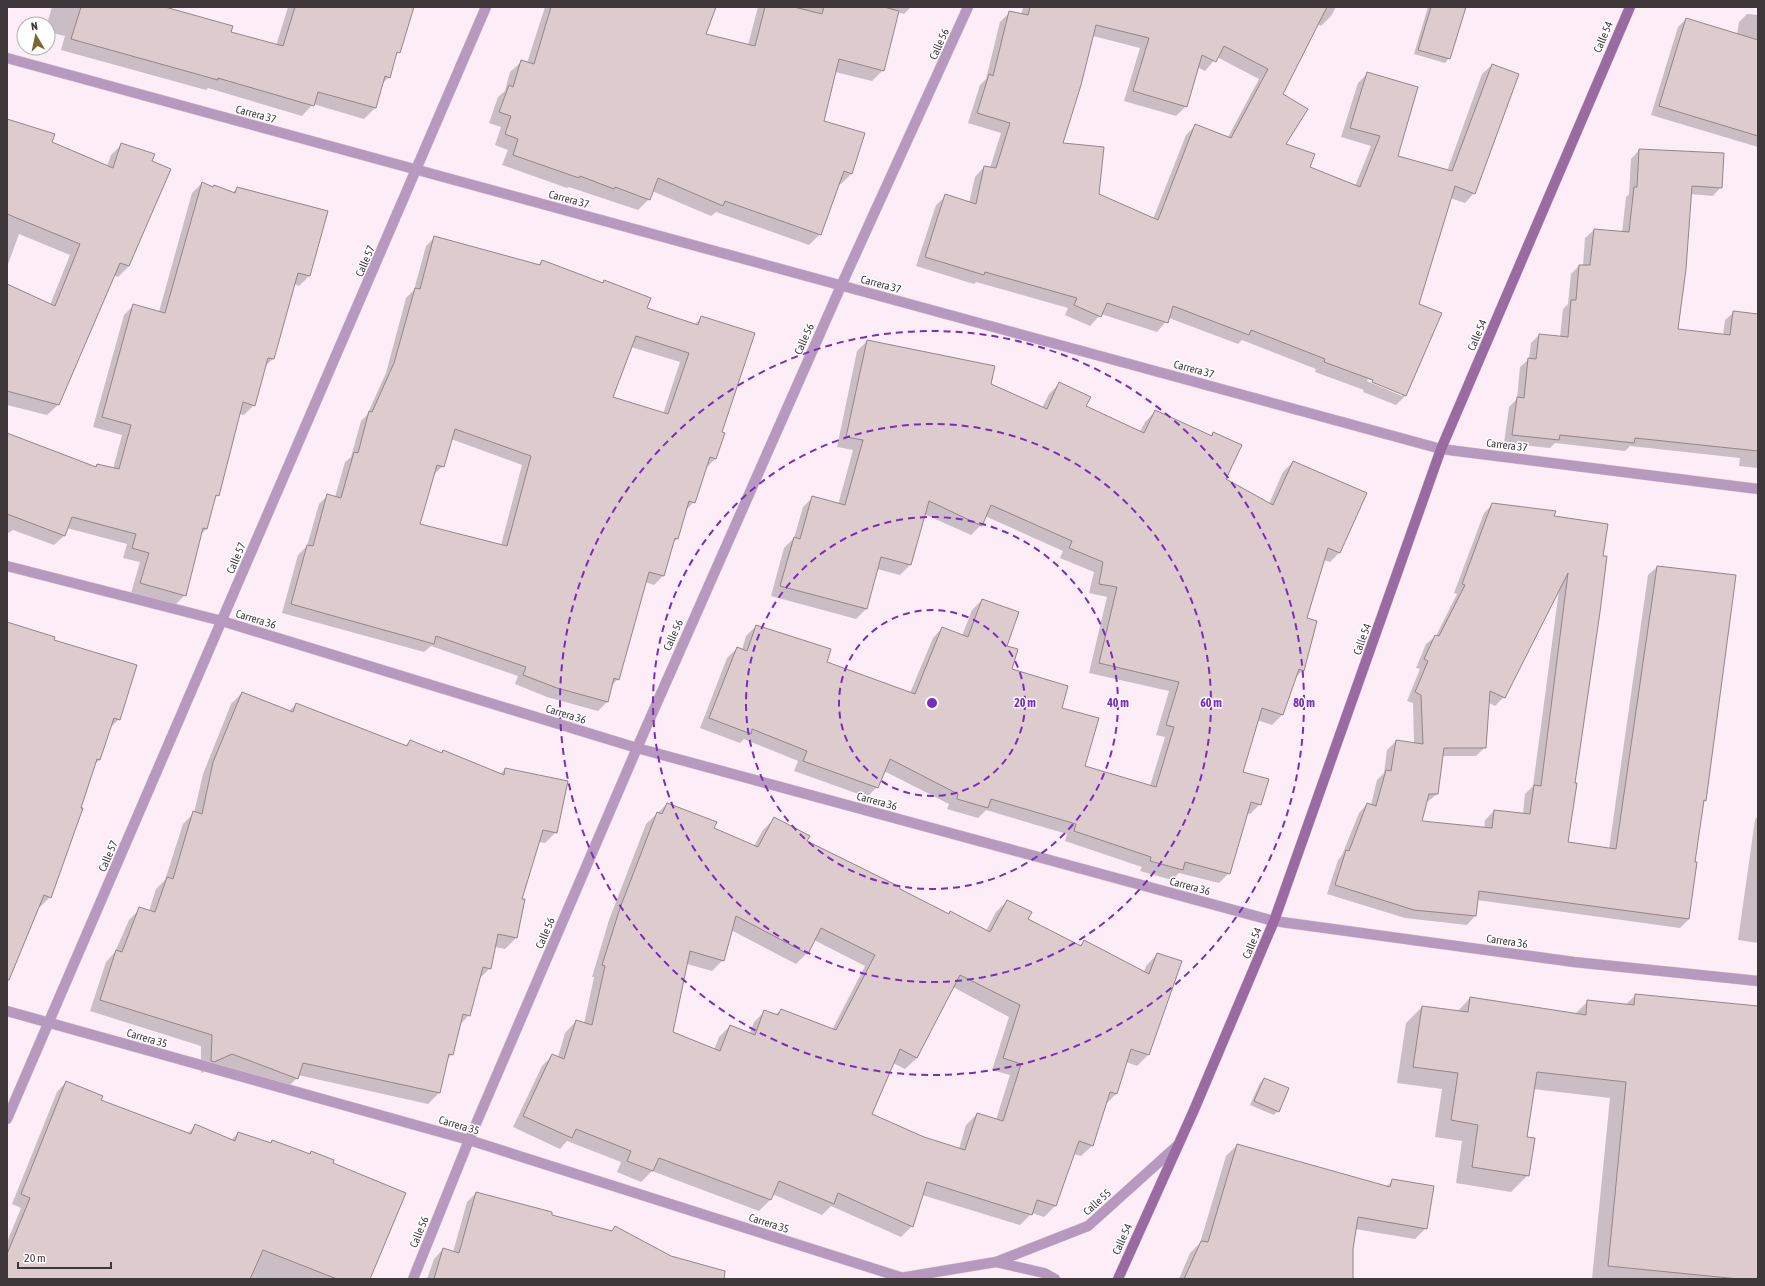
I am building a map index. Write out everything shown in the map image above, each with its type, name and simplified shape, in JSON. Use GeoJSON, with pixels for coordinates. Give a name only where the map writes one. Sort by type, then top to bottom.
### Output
{"type":"FeatureCollection","features":[{"type":"Feature","properties":{"kind":"street","name":"Calle 57"},"geometry":{"type":"LineString","coordinates":[[7,1119],[486,7]]}},
{"type":"Feature","properties":{"kind":"street","name":"Calle 56"},"geometry":{"type":"LineString","coordinates":[[413,1279],[469,1140],[637,748],[841,286],[968,7]]}},
{"type":"Feature","properties":{"kind":"street","name":"Calle 54"},"geometry":{"type":"LineString","coordinates":[[1118,1279],[1194,1110],[1274,921],[1442,450],[1630,7]]}},
{"type":"Feature","properties":{"kind":"street","name":"Carrera 37"},"geometry":{"type":"LineString","coordinates":[[7,58],[1442,450],[1758,490]]}},
{"type":"Feature","properties":{"kind":"street","name":"Carrera 36"},"geometry":{"type":"LineString","coordinates":[[7,566],[222,621],[637,748],[1274,921],[1574,962],[1758,981]]}},
{"type":"Feature","properties":{"kind":"street","name":"Carrera 35"},"geometry":{"type":"LineString","coordinates":[[7,1011],[469,1140],[896,1278]]}},
{"type":"Feature","properties":{"kind":"street","name":"Calle 55"},"geometry":{"type":"LineString","coordinates":[[896,1278],[996,1262],[1088,1226],[1178,1145]]}},
{"type":"Feature","properties":{"kind":"street","name":"Calle 55"},"geometry":{"type":"LineString","coordinates":[[996,1262],[1044,1274],[1055,1279]]}},
{"type":"Feature","properties":{"kind":"building"},"geometry":{"type":"Polygon","coordinates":[[[81,7],[165,7],[233,26],[231,32],[283,46],[295,7],[414,7],[400,53],[397,52],[390,78],[385,76],[376,108],[318,92],[314,106],[218,78],[218,80],[71,39],[81,7]]]}},
{"type":"Feature","properties":{"kind":"building"},"geometry":{"type":"Polygon","coordinates":[[[551,7],[716,7],[706,34],[755,46],[765,7],[794,7],[822,14],[824,7],[884,7],[899,11],[884,71],[839,59],[824,121],[865,133],[852,174],[844,171],[821,235],[725,201],[723,206],[658,178],[650,200],[615,187],[614,189],[580,176],[579,178],[513,155],[518,139],[505,134],[511,116],[499,112],[509,85],[513,87],[521,60],[534,64],[551,7]]]}},
{"type":"Feature","properties":{"kind":"building"},"geometry":{"type":"Polygon","coordinates":[[[1030,7],[1327,7],[1283,94],[1308,109],[1286,144],[1315,154],[1310,167],[1360,187],[1380,136],[1350,128],[1367,72],[1418,87],[1398,156],[1452,171],[1492,64],[1519,74],[1475,194],[1455,186],[1419,304],[1442,313],[1406,396],[1372,382],[1373,380],[1324,362],[1325,359],[1251,330],[1249,335],[1173,306],[1168,323],[1107,303],[1101,317],[1074,305],[1077,298],[985,272],[984,275],[925,257],[945,194],[976,204],[984,166],[996,168],[1010,123],[977,113],[989,74],[993,76],[1009,11],[1028,15],[1030,7]],[[1096,25],[1081,85],[1063,143],[1104,147],[1099,194],[1158,220],[1195,124],[1231,138],[1268,69],[1224,46],[1216,62],[1202,55],[1187,107],[1133,91],[1149,38],[1096,25]]]}},
{"type":"Feature","properties":{"kind":"building"},"geometry":{"type":"Polygon","coordinates":[[[1431,7],[1466,7],[1450,59],[1418,50],[1431,7]]]}},
{"type":"Feature","properties":{"kind":"building"},"geometry":{"type":"Polygon","coordinates":[[[1686,18],[1758,40],[1758,136],[1659,106],[1686,18]]]}},
{"type":"Feature","properties":{"kind":"building"},"geometry":{"type":"Polygon","coordinates":[[[7,119],[55,134],[52,142],[113,168],[121,143],[155,154],[152,161],[171,169],[129,266],[120,263],[59,405],[7,391],[7,284],[55,306],[80,244],[7,214],[7,119]]]}},
{"type":"Feature","properties":{"kind":"building"},"geometry":{"type":"Polygon","coordinates":[[[1639,149],[1724,153],[1722,188],[1692,186],[1686,269],[1678,329],[1730,335],[1733,311],[1758,314],[1758,451],[1635,438],[1634,443],[1560,435],[1559,440],[1512,435],[1517,397],[1524,398],[1528,358],[1536,359],[1539,334],[1568,337],[1571,300],[1576,300],[1579,265],[1590,265],[1594,229],[1629,232],[1634,187],[1637,187],[1639,149]]]}},
{"type":"Feature","properties":{"kind":"building"},"geometry":{"type":"Polygon","coordinates":[[[202,182],[213,187],[214,185],[235,193],[237,187],[328,211],[310,276],[298,273],[274,359],[268,358],[255,406],[243,402],[219,496],[216,495],[207,529],[203,528],[186,596],[140,583],[149,553],[132,548],[136,534],[72,517],[65,536],[7,514],[7,433],[96,467],[97,464],[119,469],[131,425],[102,417],[133,304],[165,313],[202,182]]]}},
{"type":"Feature","properties":{"kind":"building"},"geometry":{"type":"Polygon","coordinates":[[[434,236],[540,265],[542,260],[603,283],[604,280],[651,298],[647,308],[698,325],[701,316],[755,333],[722,432],[725,433],[716,459],[710,457],[695,503],[689,501],[678,539],[675,538],[664,576],[649,572],[619,680],[614,678],[608,702],[557,688],[523,675],[526,667],[436,636],[434,644],[291,604],[307,545],[313,546],[327,494],[341,498],[354,452],[358,453],[369,411],[372,412],[394,363],[415,288],[420,289],[434,236]],[[636,336],[613,397],[668,414],[689,353],[636,336]],[[455,429],[444,467],[437,465],[420,524],[507,546],[531,456],[455,429]]]}},
{"type":"Feature","properties":{"kind":"building"},"geometry":{"type":"Polygon","coordinates":[[[867,340],[995,366],[991,384],[1047,409],[1059,382],[1091,397],[1086,406],[1144,433],[1155,410],[1212,436],[1213,432],[1242,445],[1226,479],[1273,505],[1293,461],[1367,493],[1340,553],[1328,548],[1307,618],[1317,621],[1304,671],[1299,669],[1283,715],[1262,708],[1243,772],[1269,779],[1261,805],[1251,802],[1230,874],[1185,862],[1183,870],[1150,861],[1151,857],[1074,831],[1076,824],[991,799],[988,808],[957,799],[958,794],[890,759],[878,788],[803,761],[807,751],[752,729],[751,734],[709,718],[737,647],[747,651],[756,625],[831,649],[827,662],[915,694],[942,627],[968,637],[982,599],[1019,612],[1007,646],[1018,649],[1012,669],[1068,686],[1062,708],[1099,718],[1085,766],[1156,787],[1174,727],[1166,725],[1179,682],[1099,663],[1117,587],[1099,584],[1103,562],[1069,548],[1072,541],[991,505],[982,526],[929,501],[911,565],[881,557],[867,609],[780,586],[794,537],[800,539],[812,496],[845,505],[863,440],[846,437],[867,340]]]}},
{"type":"Feature","properties":{"kind":"building"},"geometry":{"type":"Polygon","coordinates":[[[1492,503],[1556,511],[1554,516],[1608,524],[1603,556],[1607,556],[1600,612],[1568,842],[1616,849],[1657,566],[1736,575],[1706,801],[1704,800],[1695,862],[1697,862],[1689,919],[1479,891],[1476,916],[1414,910],[1335,885],[1346,850],[1349,851],[1367,803],[1376,806],[1386,770],[1391,771],[1396,740],[1423,744],[1421,695],[1415,692],[1428,661],[1424,659],[1435,635],[1439,636],[1465,585],[1462,584],[1492,503]],[[1568,573],[1505,698],[1490,691],[1486,748],[1444,748],[1438,794],[1429,794],[1422,821],[1492,828],[1494,810],[1530,814],[1534,785],[1541,786],[1568,573]]]}},
{"type":"Feature","properties":{"kind":"building"},"geometry":{"type":"Polygon","coordinates":[[[7,622],[55,637],[54,640],[137,665],[120,720],[114,718],[100,760],[97,759],[81,808],[83,808],[51,898],[44,895],[9,980],[7,980],[7,622]]]}},
{"type":"Feature","properties":{"kind":"building"},"geometry":{"type":"Polygon","coordinates":[[[242,692],[293,712],[296,703],[407,746],[410,740],[442,753],[443,750],[504,775],[505,768],[568,781],[557,833],[543,830],[522,899],[525,899],[517,938],[498,934],[491,969],[483,967],[470,1016],[463,1014],[453,1055],[449,1054],[440,1093],[303,1063],[298,1079],[232,1054],[214,1062],[211,1061],[212,1035],[100,1000],[116,950],[122,952],[139,907],[155,912],[167,877],[173,879],[193,811],[202,814],[213,762],[242,692]]]}},
{"type":"Feature","properties":{"kind":"building"},"geometry":{"type":"Polygon","coordinates":[[[667,803],[717,822],[714,828],[758,847],[774,817],[810,836],[807,841],[900,887],[900,889],[949,914],[950,911],[990,932],[1007,900],[1032,912],[1028,919],[1081,946],[1084,940],[1149,974],[1157,953],[1182,961],[1149,1055],[1131,1049],[1117,1094],[1110,1092],[1093,1146],[1079,1141],[1056,1206],[1037,1200],[1032,1215],[927,1182],[913,1227],[838,1193],[834,1204],[779,1181],[771,1200],[659,1158],[653,1171],[627,1161],[631,1151],[576,1129],[572,1138],[523,1116],[552,1054],[564,1059],[576,1020],[592,1025],[605,966],[602,965],[620,908],[657,812],[662,814],[667,803]],[[736,916],[724,961],[690,951],[673,1032],[720,1051],[730,1025],[755,1035],[764,1010],[778,1015],[781,1009],[836,1030],[875,955],[821,928],[808,954],[736,916]],[[960,975],[917,1058],[900,1049],[872,1114],[924,1137],[965,1150],[977,1113],[1003,1121],[1021,1064],[1003,1058],[1020,1005],[960,975]]]}},
{"type":"Feature","properties":{"kind":"building"},"geometry":{"type":"Polygon","coordinates":[[[1635,994],[1758,1006],[1758,1279],[1739,1279],[1608,1266],[1626,1082],[1537,1072],[1527,1137],[1535,1138],[1529,1176],[1472,1167],[1478,1125],[1451,1120],[1458,1073],[1413,1067],[1422,1006],[1468,1012],[1470,997],[1586,1015],[1587,1000],[1634,1005],[1635,994]]]}},
{"type":"Feature","properties":{"kind":"building"},"geometry":{"type":"Polygon","coordinates":[[[1264,1078],[1289,1088],[1279,1112],[1254,1101],[1264,1078]]]}},
{"type":"Feature","properties":{"kind":"building"},"geometry":{"type":"Polygon","coordinates":[[[66,1081],[103,1096],[101,1100],[191,1134],[195,1124],[235,1141],[238,1132],[271,1143],[272,1140],[310,1154],[311,1151],[334,1160],[333,1163],[406,1193],[370,1279],[337,1279],[263,1250],[250,1279],[7,1279],[7,1254],[30,1198],[21,1194],[66,1081]]]}},
{"type":"Feature","properties":{"kind":"building"},"geometry":{"type":"Polygon","coordinates":[[[1237,1144],[1390,1187],[1392,1179],[1434,1186],[1427,1229],[1358,1217],[1353,1249],[1353,1279],[1184,1279],[1201,1241],[1208,1242],[1237,1144]]]}},
{"type":"Feature","properties":{"kind":"building"},"geometry":{"type":"Polygon","coordinates":[[[476,1192],[552,1212],[552,1215],[612,1231],[615,1226],[671,1256],[725,1271],[724,1279],[434,1279],[443,1248],[459,1253],[476,1192]]]}}]}
